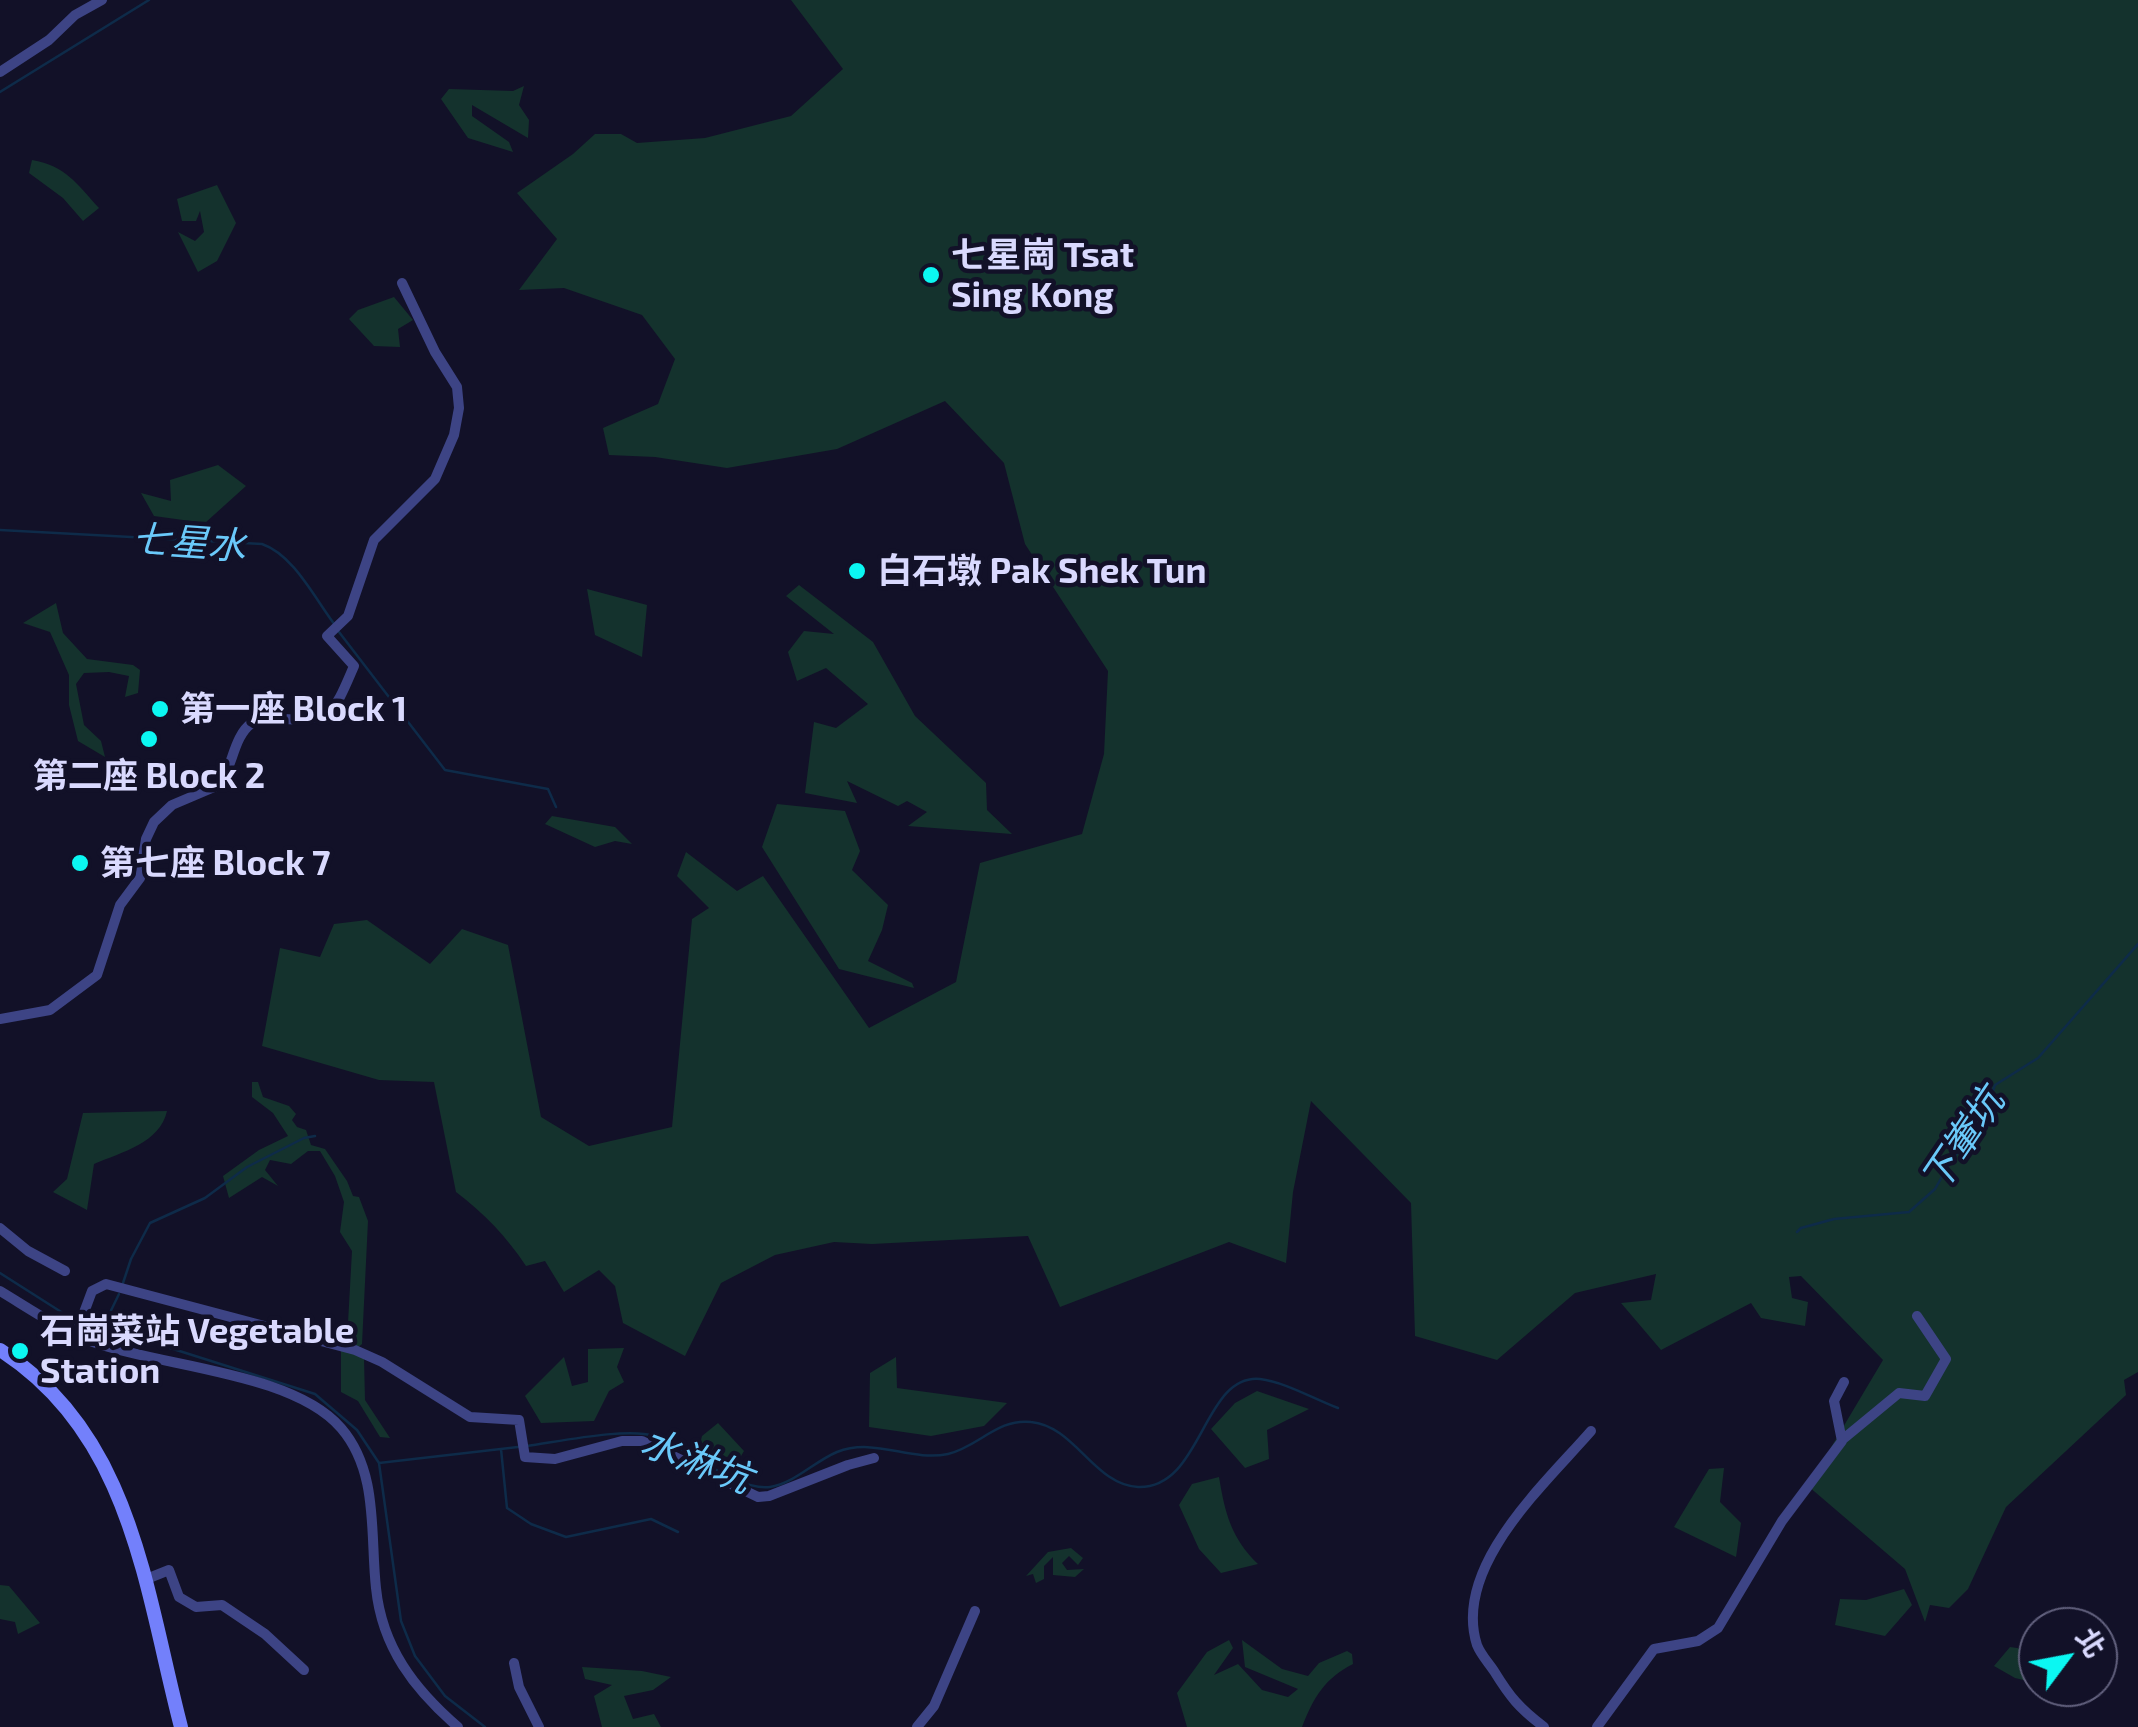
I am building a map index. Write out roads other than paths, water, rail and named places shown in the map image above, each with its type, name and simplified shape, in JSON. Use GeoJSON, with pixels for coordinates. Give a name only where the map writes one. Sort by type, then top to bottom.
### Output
{"type":"FeatureCollection","features":[{"type":"Feature","properties":{"kind":"main road"},"geometry":{"type":"LineString","coordinates":[[0,1350],[50,1390],[77,1420],[121,1499],[181,1727]]}},
{"type":"Feature","properties":{"kind":"street"},"geometry":{"type":"LineString","coordinates":[[0,72],[102,0]]}},
{"type":"Feature","properties":{"kind":"street"},"geometry":{"type":"LineString","coordinates":[[0,1019],[50,1010],[97,976],[120,905],[142,874],[146,840],[154,822],[172,805],[219,785],[246,729],[266,718],[310,720],[332,710],[354,666],[327,636],[342,623],[374,540],[436,479],[454,435],[459,408],[457,387],[434,352],[402,283]]}},
{"type":"Feature","properties":{"kind":"street"},"geometry":{"type":"LineString","coordinates":[[0,1228],[28,1251],[65,1271]]}},
{"type":"Feature","properties":{"kind":"street"},"geometry":{"type":"LineString","coordinates":[[77,1331],[92,1291],[106,1284],[380,1360],[470,1417],[520,1420],[525,1457],[555,1459],[622,1441],[642,1441],[758,1497],[874,1458]]}},
{"type":"Feature","properties":{"kind":"street"},"geometry":{"type":"LineString","coordinates":[[0,1291],[104,1346],[282,1390],[315,1406],[341,1428],[365,1471],[376,1588],[388,1636],[421,1694],[458,1727]]}},
{"type":"Feature","properties":{"kind":"street"},"geometry":{"type":"LineString","coordinates":[[1598,1727],[1654,1650],[1702,1640],[1722,1624],[1782,1521],[1842,1441],[1900,1393],[1925,1396],[1946,1359],[1917,1316]]}},
{"type":"Feature","properties":{"kind":"street"},"geometry":{"type":"LineString","coordinates":[[1842,1441],[1834,1402],[1844,1382]]}},
{"type":"Feature","properties":{"kind":"street"},"geometry":{"type":"LineString","coordinates":[[1544,1727],[1514,1704],[1479,1650],[1473,1617],[1475,1597],[1486,1566],[1506,1531],[1590,1431]]}},
{"type":"Feature","properties":{"kind":"street"},"geometry":{"type":"LineString","coordinates":[[144,1580],[169,1570],[180,1597],[196,1607],[222,1605],[266,1634],[304,1670]]}},
{"type":"Feature","properties":{"kind":"street"},"geometry":{"type":"LineString","coordinates":[[917,1727],[936,1701],[975,1611]]}},
{"type":"Feature","properties":{"kind":"street"},"geometry":{"type":"LineString","coordinates":[[514,1664],[518,1688],[538,1727]]}},
{"type":"Feature","properties":{"kind":"waterway"},"geometry":{"type":"LineString","coordinates":[[0,92],[149,0]]}},
{"type":"Feature","properties":{"kind":"waterway","name":"七星水"},"geometry":{"type":"LineString","coordinates":[[0,530],[262,544],[294,568],[335,625]]}},
{"type":"Feature","properties":{"kind":"waterway","name":"七星水"},"geometry":{"type":"LineString","coordinates":[[339,632],[445,770],[548,789],[556,807]]}},
{"type":"Feature","properties":{"kind":"waterway","name":"下輋坑"},"geometry":{"type":"LineString","coordinates":[[1797,1232],[1834,1219],[1909,1212],[1935,1189],[1982,1121],[1995,1085],[2038,1058],[2138,944]]}},
{"type":"Feature","properties":{"kind":"waterway"},"geometry":{"type":"LineString","coordinates":[[122,1286],[150,1223],[205,1198],[247,1167],[315,1136]]}},
{"type":"Feature","properties":{"kind":"waterway"},"geometry":{"type":"LineString","coordinates":[[0,1273],[66,1315],[78,1318]]}},
{"type":"Feature","properties":{"kind":"waterway"},"geometry":{"type":"LineString","coordinates":[[103,1327],[119,1294]]}},
{"type":"Feature","properties":{"kind":"waterway"},"geometry":{"type":"LineString","coordinates":[[85,1321],[315,1394],[357,1430],[379,1463],[401,1621],[415,1656],[445,1696],[485,1727]]}},
{"type":"Feature","properties":{"kind":"waterway","name":"水淋坑"},"geometry":{"type":"LineString","coordinates":[[526,1446],[610,1434],[654,1436],[726,1476],[770,1487],[851,1448],[948,1454],[1008,1424],[1031,1422],[1060,1434],[1109,1477],[1138,1487],[1160,1483],[1176,1470],[1226,1394],[1241,1382],[1270,1381],[1338,1408]]}},
{"type":"Feature","properties":{"kind":"waterway","name":"水淋坑"},"geometry":{"type":"LineString","coordinates":[[379,1463],[518,1447]]}},
{"type":"Feature","properties":{"kind":"waterway"},"geometry":{"type":"LineString","coordinates":[[501,1449],[507,1508],[531,1524],[566,1537],[651,1519],[678,1532]]}},
{"type":"Feature","properties":{"kind":"place","name":"七星崗 Tsat Sing Kong"},"geometry":{"type":"Point","coordinates":[931,275]}},
{"type":"Feature","properties":{"kind":"place","name":"白石墩 Pak Shek Tun"},"geometry":{"type":"Point","coordinates":[857,571]}},
{"type":"Feature","properties":{"kind":"place","name":"第一座 Block 1"},"geometry":{"type":"Point","coordinates":[160,709]}},
{"type":"Feature","properties":{"kind":"place","name":"第二座 Block 2"},"geometry":{"type":"Point","coordinates":[149,739]}},
{"type":"Feature","properties":{"kind":"place","name":"第七座 Block 7"},"geometry":{"type":"Point","coordinates":[80,863]}},
{"type":"Feature","properties":{"kind":"place","name":"石崗菜站 Vegetable Station"},"geometry":{"type":"Point","coordinates":[20,1351]}}]}
